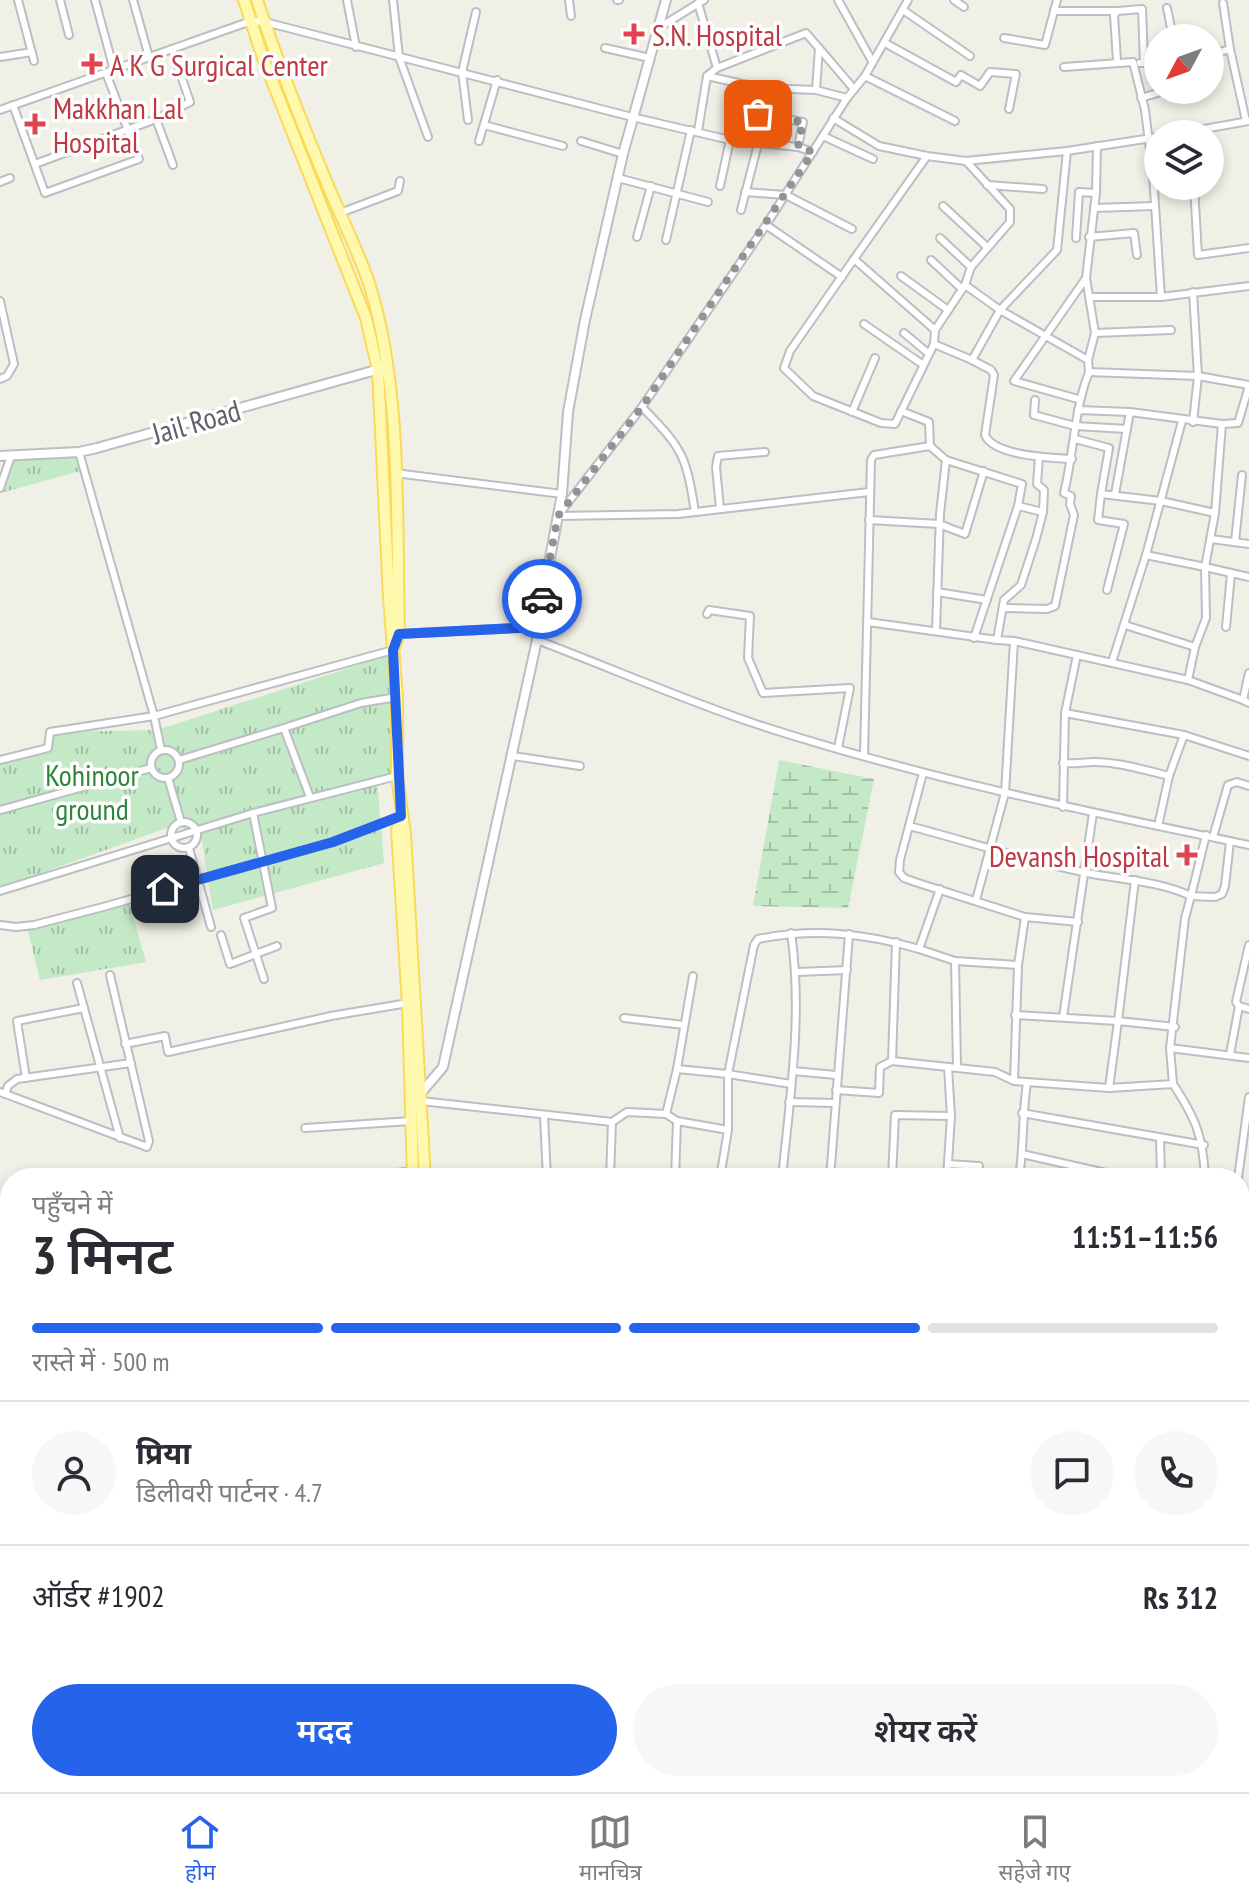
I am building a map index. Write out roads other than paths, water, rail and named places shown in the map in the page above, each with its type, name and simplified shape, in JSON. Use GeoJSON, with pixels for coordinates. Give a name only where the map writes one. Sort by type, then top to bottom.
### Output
{"type":"FeatureCollection","features":[{"type":"Feature","properties":{"kind":"main road"},"geometry":{"type":"LineString","coordinates":[[244,0],[383,368],[397,697],[397,776],[408,865],[425,1168]]}},
{"type":"Feature","properties":{"kind":"main road"},"geometry":{"type":"LineString","coordinates":[[257,0],[280,72],[369,283],[383,368],[394,473],[399,634],[393,650]]}},
{"type":"Feature","properties":{"kind":"main road"},"geometry":{"type":"LineString","coordinates":[[401,816],[397,830],[408,1003],[413,1168]]}},
{"type":"Feature","properties":{"kind":"street"},"geometry":{"type":"LineString","coordinates":[[18,0],[34,61]]}},
{"type":"Feature","properties":{"kind":"street"},"geometry":{"type":"LineString","coordinates":[[60,0],[69,35]]}},
{"type":"Feature","properties":{"kind":"street"},"geometry":{"type":"LineString","coordinates":[[95,0],[114,70]]}},
{"type":"Feature","properties":{"kind":"street"},"geometry":{"type":"LineString","coordinates":[[133,0],[149,57]]}},
{"type":"Feature","properties":{"kind":"street"},"geometry":{"type":"LineString","coordinates":[[347,0],[356,47]]}},
{"type":"Feature","properties":{"kind":"street"},"geometry":{"type":"LineString","coordinates":[[393,0],[399,57],[428,137]]}},
{"type":"Feature","properties":{"kind":"street"},"geometry":{"type":"LineString","coordinates":[[569,0],[571,16]]}},
{"type":"Feature","properties":{"kind":"street"},"geometry":{"type":"LineString","coordinates":[[666,0],[632,117],[585,320],[568,412],[562,494],[513,756],[443,1067],[421,1097],[544,1116],[612,1122],[627,1112],[666,1114],[677,1121],[728,1130]]}},
{"type":"Feature","properties":{"kind":"street"},"geometry":{"type":"LineString","coordinates":[[838,0],[872,61]]}},
{"type":"Feature","properties":{"kind":"street"},"geometry":{"type":"LineString","coordinates":[[558,516],[642,407],[766,225],[833,118],[865,76],[908,0]]}},
{"type":"Feature","properties":{"kind":"street"},"geometry":{"type":"LineString","coordinates":[[954,0],[964,7]]}},
{"type":"Feature","properties":{"kind":"street"},"geometry":{"type":"LineString","coordinates":[[1004,38],[1045,45],[1057,0]]}},
{"type":"Feature","properties":{"kind":"street"},"geometry":{"type":"LineString","coordinates":[[660,27],[701,1],[717,68]]}},
{"type":"Feature","properties":{"kind":"street"},"geometry":{"type":"LineString","coordinates":[[1223,3],[1230,49],[1248,121],[1224,125]]}},
{"type":"Feature","properties":{"kind":"street"},"geometry":{"type":"LineString","coordinates":[[1167,8],[1170,24]]}},
{"type":"Feature","properties":{"kind":"street"},"geometry":{"type":"LineString","coordinates":[[1054,11],[1142,9],[1144,63],[1117,61],[1064,67]]}},
{"type":"Feature","properties":{"kind":"street"},"geometry":{"type":"LineString","coordinates":[[903,10],[970,56]]}},
{"type":"Feature","properties":{"kind":"street"},"geometry":{"type":"LineString","coordinates":[[1117,61],[1113,31],[1114,15],[1118,11]]}},
{"type":"Feature","properties":{"kind":"street"},"geometry":{"type":"LineString","coordinates":[[468,120],[462,72],[476,12]]}},
{"type":"Feature","properties":{"kind":"street"},"geometry":{"type":"LineString","coordinates":[[0,110],[251,21],[265,22],[730,140],[798,147],[813,152]]}},
{"type":"Feature","properties":{"kind":"street"},"geometry":{"type":"LineString","coordinates":[[666,240],[707,76],[717,68],[806,33],[854,89]]}},
{"type":"Feature","properties":{"kind":"street"},"geometry":{"type":"LineString","coordinates":[[885,43],[956,82],[961,75],[980,86],[990,72],[1016,74],[1009,109]]}},
{"type":"Feature","properties":{"kind":"street"},"geometry":{"type":"LineString","coordinates":[[605,48],[650,58]]}},
{"type":"Feature","properties":{"kind":"street"},"geometry":{"type":"LineString","coordinates":[[816,90],[819,48]]}},
{"type":"Feature","properties":{"kind":"street"},"geometry":{"type":"LineString","coordinates":[[35,164],[156,119],[190,102],[172,49]]}},
{"type":"Feature","properties":{"kind":"street"},"geometry":{"type":"LineString","coordinates":[[1224,51],[1230,49]]}},
{"type":"Feature","properties":{"kind":"street"},"geometry":{"type":"LineString","coordinates":[[0,57],[32,52]]}},
{"type":"Feature","properties":{"kind":"street"},"geometry":{"type":"LineString","coordinates":[[1133,62],[1146,120]]}},
{"type":"Feature","properties":{"kind":"street"},"geometry":{"type":"LineString","coordinates":[[13,105],[45,193],[139,159],[106,73]]}},
{"type":"Feature","properties":{"kind":"street"},"geometry":{"type":"LineString","coordinates":[[707,76],[761,88],[816,90],[847,98]]}},
{"type":"Feature","properties":{"kind":"street"},"geometry":{"type":"LineString","coordinates":[[865,76],[955,121]]}},
{"type":"Feature","properties":{"kind":"street"},"geometry":{"type":"LineString","coordinates":[[479,141],[497,80]]}},
{"type":"Feature","properties":{"kind":"street"},"geometry":{"type":"LineString","coordinates":[[761,88],[758,114],[803,122],[798,147]]}},
{"type":"Feature","properties":{"kind":"street"},"geometry":{"type":"LineString","coordinates":[[833,118],[879,146],[966,161],[1144,140]]}},
{"type":"Feature","properties":{"kind":"street"},"geometry":{"type":"LineString","coordinates":[[156,119],[173,165]]}},
{"type":"Feature","properties":{"kind":"street"},"geometry":{"type":"LineString","coordinates":[[484,125],[563,146]]}},
{"type":"Feature","properties":{"kind":"street"},"geometry":{"type":"LineString","coordinates":[[823,136],[873,159]]}},
{"type":"Feature","properties":{"kind":"street"},"geometry":{"type":"LineString","coordinates":[[720,186],[730,140]]}},
{"type":"Feature","properties":{"kind":"street"},"geometry":{"type":"LineString","coordinates":[[581,141],[623,154]]}},
{"type":"Feature","properties":{"kind":"street"},"geometry":{"type":"LineString","coordinates":[[741,210],[758,144]]}},
{"type":"Feature","properties":{"kind":"street"},"geometry":{"type":"LineString","coordinates":[[1003,608],[1047,609],[1055,606],[1074,515],[1071,496],[1064,493],[1075,439],[1078,399],[1089,372],[1088,360],[1095,333],[1086,278],[1096,193],[1097,146]]}},
{"type":"Feature","properties":{"kind":"street"},"geometry":{"type":"LineString","coordinates":[[972,360],[1000,310],[1057,250],[1067,151]]}},
{"type":"Feature","properties":{"kind":"street"},"geometry":{"type":"LineString","coordinates":[[927,156],[790,351],[784,368],[813,396],[881,423],[895,424],[934,344],[935,330],[964,287],[971,267],[1012,216],[1010,209],[966,161]]}},
{"type":"Feature","properties":{"kind":"street"},"geometry":{"type":"LineString","coordinates":[[0,182],[10,178]]}},
{"type":"Feature","properties":{"kind":"street"},"geometry":{"type":"LineString","coordinates":[[618,178],[708,202]]}},
{"type":"Feature","properties":{"kind":"street"},"geometry":{"type":"LineString","coordinates":[[340,213],[398,191],[400,181]]}},
{"type":"Feature","properties":{"kind":"street"},"geometry":{"type":"LineString","coordinates":[[986,185],[1043,189]]}},
{"type":"Feature","properties":{"kind":"street"},"geometry":{"type":"LineString","coordinates":[[637,237],[651,186]]}},
{"type":"Feature","properties":{"kind":"street"},"geometry":{"type":"LineString","coordinates":[[745,192],[786,195],[852,229]]}},
{"type":"Feature","properties":{"kind":"street"},"geometry":{"type":"LineString","coordinates":[[1076,238],[1079,192],[1096,193]]}},
{"type":"Feature","properties":{"kind":"street"},"geometry":{"type":"LineString","coordinates":[[1154,200],[1161,297]]}},
{"type":"Feature","properties":{"kind":"street"},"geometry":{"type":"LineString","coordinates":[[1195,200],[1198,255],[1249,248]]}},
{"type":"Feature","properties":{"kind":"street"},"geometry":{"type":"LineString","coordinates":[[943,206],[987,247]]}},
{"type":"Feature","properties":{"kind":"street"},"geometry":{"type":"LineString","coordinates":[[1094,208],[1154,206]]}},
{"type":"Feature","properties":{"kind":"street"},"geometry":{"type":"LineString","coordinates":[[766,225],[842,277]]}},
{"type":"Feature","properties":{"kind":"street"},"geometry":{"type":"LineString","coordinates":[[1089,237],[1134,233],[1137,255]]}},
{"type":"Feature","properties":{"kind":"street"},"geometry":{"type":"LineString","coordinates":[[940,238],[971,267]]}},
{"type":"Feature","properties":{"kind":"street"},"geometry":{"type":"LineString","coordinates":[[854,259],[935,330]]}},
{"type":"Feature","properties":{"kind":"street"},"geometry":{"type":"LineString","coordinates":[[931,260],[964,287],[1000,310],[1088,360]]}},
{"type":"Feature","properties":{"kind":"street"},"geometry":{"type":"LineString","coordinates":[[901,276],[948,310]]}},
{"type":"Feature","properties":{"kind":"street"},"geometry":{"type":"LineString","coordinates":[[1078,399],[1014,381],[1086,278]]}},
{"type":"Feature","properties":{"kind":"street"},"geometry":{"type":"LineString","coordinates":[[1091,297],[1161,297],[1249,286]]}},
{"type":"Feature","properties":{"kind":"street"},"geometry":{"type":"LineString","coordinates":[[1193,292],[1198,376],[1193,422]]}},
{"type":"Feature","properties":{"kind":"street"},"geometry":{"type":"LineString","coordinates":[[0,301],[14,364],[7,376],[0,379]]}},
{"type":"Feature","properties":{"kind":"street"},"geometry":{"type":"LineString","coordinates":[[864,324],[922,364]]}},
{"type":"Feature","properties":{"kind":"street"},"geometry":{"type":"LineString","coordinates":[[1095,333],[1171,330]]}},
{"type":"Feature","properties":{"kind":"street"},"geometry":{"type":"LineString","coordinates":[[904,333],[928,353]]}},
{"type":"Feature","properties":{"kind":"street"},"geometry":{"type":"LineString","coordinates":[[934,344],[972,360],[991,370],[994,375],[985,435],[988,441],[998,447],[1039,457],[1072,459]]}},
{"type":"Feature","properties":{"kind":"street"},"geometry":{"type":"LineString","coordinates":[[852,412],[875,358]]}},
{"type":"Feature","properties":{"kind":"street","name":"Jail Road"},"geometry":{"type":"LineString","coordinates":[[0,456],[79,452],[383,368]]}},
{"type":"Feature","properties":{"kind":"street"},"geometry":{"type":"LineString","coordinates":[[1078,410],[1130,412],[1193,422],[1238,423],[1249,386],[1198,376],[1089,372]]}},
{"type":"Feature","properties":{"kind":"street"},"geometry":{"type":"LineString","coordinates":[[1035,400],[1034,415],[1075,426],[1127,429]]}},
{"type":"Feature","properties":{"kind":"street"},"geometry":{"type":"LineString","coordinates":[[642,407],[667,432],[685,458],[695,512]]}},
{"type":"Feature","properties":{"kind":"street"},"geometry":{"type":"LineString","coordinates":[[901,411],[929,422],[930,446],[946,460],[1022,484],[1018,506],[974,638]]}},
{"type":"Feature","properties":{"kind":"street"},"geometry":{"type":"LineString","coordinates":[[1115,494],[1130,412]]}},
{"type":"Feature","properties":{"kind":"street"},"geometry":{"type":"LineString","coordinates":[[1112,662],[1146,555],[1182,421]]}},
{"type":"Feature","properties":{"kind":"street"},"geometry":{"type":"LineString","coordinates":[[1188,680],[1195,647],[1206,618],[1205,567],[1215,513],[1222,424]]}},
{"type":"Feature","properties":{"kind":"street"},"geometry":{"type":"LineString","coordinates":[[1075,439],[1109,448],[1098,520],[1124,524],[1107,590]]}},
{"type":"Feature","properties":{"kind":"street"},"geometry":{"type":"LineString","coordinates":[[864,756],[871,460],[874,455],[930,446]]}},
{"type":"Feature","properties":{"kind":"street"},"geometry":{"type":"LineString","coordinates":[[79,452],[161,750]]}},
{"type":"Feature","properties":{"kind":"street"},"geometry":{"type":"LineString","coordinates":[[720,509],[716,467],[718,456],[765,452]]}},
{"type":"Feature","properties":{"kind":"street"},"geometry":{"type":"LineString","coordinates":[[0,488],[11,456]]}},
{"type":"Feature","properties":{"kind":"street"},"geometry":{"type":"LineString","coordinates":[[997,640],[1004,600],[1021,585],[1043,512],[1044,490],[1037,484],[1039,457]]}},
{"type":"Feature","properties":{"kind":"street"},"geometry":{"type":"LineString","coordinates":[[936,630],[939,524],[946,460]]}},
{"type":"Feature","properties":{"kind":"street"},"geometry":{"type":"LineString","coordinates":[[869,520],[939,524],[959,533],[967,532],[984,471]]}},
{"type":"Feature","properties":{"kind":"street"},"geometry":{"type":"LineString","coordinates":[[394,473],[562,494]]}},
{"type":"Feature","properties":{"kind":"street"},"geometry":{"type":"LineString","coordinates":[[1235,542],[1242,475]]}},
{"type":"Feature","properties":{"kind":"street"},"geometry":{"type":"LineString","coordinates":[[558,516],[695,512],[869,492]]}},
{"type":"Feature","properties":{"kind":"street"},"geometry":{"type":"LineString","coordinates":[[1101,494],[1161,501],[1215,513]]}},
{"type":"Feature","properties":{"kind":"street"},"geometry":{"type":"LineString","coordinates":[[1018,506],[1043,512]]}},
{"type":"Feature","properties":{"kind":"street"},"geometry":{"type":"LineString","coordinates":[[1211,539],[1249,544]]}},
{"type":"Feature","properties":{"kind":"street"},"geometry":{"type":"LineString","coordinates":[[1146,555],[1249,577]]}},
{"type":"Feature","properties":{"kind":"street"},"geometry":{"type":"LineString","coordinates":[[1226,627],[1231,574]]}},
{"type":"Feature","properties":{"kind":"street"},"geometry":{"type":"LineString","coordinates":[[937,592],[987,600]]}},
{"type":"Feature","properties":{"kind":"street"},"geometry":{"type":"LineString","coordinates":[[707,614],[709,610],[750,616],[748,658],[763,693],[850,688],[838,748]]}},
{"type":"Feature","properties":{"kind":"street"},"geometry":{"type":"LineString","coordinates":[[868,622],[1014,641],[1188,680],[1246,701],[1249,673]]}},
{"type":"Feature","properties":{"kind":"street"},"geometry":{"type":"LineString","coordinates":[[1125,625],[1195,647]]}},
{"type":"Feature","properties":{"kind":"street"},"geometry":{"type":"LineString","coordinates":[[399,634],[537,627]]}},
{"type":"Feature","properties":{"kind":"street"},"geometry":{"type":"LineString","coordinates":[[537,640],[757,724],[923,773],[1063,807],[1249,845]]}},
{"type":"Feature","properties":{"kind":"street"},"geometry":{"type":"LineString","coordinates":[[976,900],[1005,793],[1014,641]]}},
{"type":"Feature","properties":{"kind":"street"},"geometry":{"type":"LineString","coordinates":[[0,760],[48,748],[50,732],[154,716],[393,650]]}},
{"type":"Feature","properties":{"kind":"street"},"geometry":{"type":"LineString","coordinates":[[1063,807],[1065,713],[1077,655]]}},
{"type":"Feature","properties":{"kind":"street"},"geometry":{"type":"LineString","coordinates":[[179,760],[361,703],[397,697]]}},
{"type":"Feature","properties":{"kind":"street"},"geometry":{"type":"LineString","coordinates":[[1065,713],[1184,735],[1249,756]]}},
{"type":"Feature","properties":{"kind":"street"},"geometry":{"type":"LineString","coordinates":[[284,728],[310,797]]}},
{"type":"Feature","properties":{"kind":"street"},"geometry":{"type":"LineString","coordinates":[[1158,826],[1169,776],[1184,735]]}},
{"type":"Feature","properties":{"kind":"street"},"geometry":{"type":"LineString","coordinates":[[161,750],[172,751],[179,760],[177,771],[168,778],[158,777],[151,768],[152,757],[161,750]]}},
{"type":"Feature","properties":{"kind":"street"},"geometry":{"type":"LineString","coordinates":[[513,756],[580,766]]}},
{"type":"Feature","properties":{"kind":"street"},"geometry":{"type":"LineString","coordinates":[[1063,763],[1077,765],[1090,761],[1115,764],[1169,776]]}},
{"type":"Feature","properties":{"kind":"street"},"geometry":{"type":"LineString","coordinates":[[0,810],[151,768]]}},
{"type":"Feature","properties":{"kind":"street"},"geometry":{"type":"LineString","coordinates":[[923,773],[900,860],[899,872],[904,878],[1025,917],[1078,922]]}},
{"type":"Feature","properties":{"kind":"street"},"geometry":{"type":"LineString","coordinates":[[0,891],[253,813],[397,776]]}},
{"type":"Feature","properties":{"kind":"street"},"geometry":{"type":"LineString","coordinates":[[168,778],[181,822]]}},
{"type":"Feature","properties":{"kind":"street"},"geometry":{"type":"LineString","coordinates":[[1205,1168],[1204,1145],[1192,1113],[1173,1084],[1170,1048],[1175,1027],[1185,918],[1228,785],[1237,782],[1249,786]]}},
{"type":"Feature","properties":{"kind":"street"},"geometry":{"type":"LineString","coordinates":[[253,813],[272,908],[244,918],[264,979]]}},
{"type":"Feature","properties":{"kind":"street"},"geometry":{"type":"LineString","coordinates":[[1063,1017],[1093,813]]}},
{"type":"Feature","properties":{"kind":"street"},"geometry":{"type":"LineString","coordinates":[[0,925],[34,925],[333,842],[401,816]]}},
{"type":"Feature","properties":{"kind":"street"},"geometry":{"type":"LineString","coordinates":[[181,822],[190,823],[197,830],[197,841],[189,848],[179,848],[171,838],[172,830],[181,822]]}},
{"type":"Feature","properties":{"kind":"street"},"geometry":{"type":"LineString","coordinates":[[909,826],[1083,872],[1175,889],[1191,896],[1215,897],[1222,894],[1230,841]]}},
{"type":"Feature","properties":{"kind":"street"},"geometry":{"type":"LineString","coordinates":[[189,848],[211,927]]}},
{"type":"Feature","properties":{"kind":"street"},"geometry":{"type":"LineString","coordinates":[[1109,1088],[1135,880]]}},
{"type":"Feature","properties":{"kind":"street"},"geometry":{"type":"LineString","coordinates":[[919,949],[940,889]]}},
{"type":"Feature","properties":{"kind":"street"},"geometry":{"type":"LineString","coordinates":[[1014,1081],[1018,965],[1025,917]]}},
{"type":"Feature","properties":{"kind":"street"},"geometry":{"type":"LineString","coordinates":[[722,1168],[728,1130],[728,1074],[754,945],[758,939],[816,931],[849,934],[896,942],[955,961],[1018,965]]}},
{"type":"Feature","properties":{"kind":"street"},"geometry":{"type":"LineString","coordinates":[[783,1168],[793,1071],[797,972],[791,933]]}},
{"type":"Feature","properties":{"kind":"street"},"geometry":{"type":"LineString","coordinates":[[831,1168],[849,934]]}},
{"type":"Feature","properties":{"kind":"street"},"geometry":{"type":"LineString","coordinates":[[221,935],[230,964],[277,946]]}},
{"type":"Feature","properties":{"kind":"street"},"geometry":{"type":"LineString","coordinates":[[892,1061],[896,942]]}},
{"type":"Feature","properties":{"kind":"street"},"geometry":{"type":"LineString","coordinates":[[1230,1054],[1239,1006],[1236,1002],[1249,945]]}},
{"type":"Feature","properties":{"kind":"street"},"geometry":{"type":"LineString","coordinates":[[955,961],[957,1067]]}},
{"type":"Feature","properties":{"kind":"street"},"geometry":{"type":"LineString","coordinates":[[797,972],[847,970]]}},
{"type":"Feature","properties":{"kind":"street"},"geometry":{"type":"LineString","coordinates":[[110,975],[125,1044],[131,1063],[149,1145],[144,1147],[2,1093],[12,1081],[131,1063]]}},
{"type":"Feature","properties":{"kind":"street"},"geometry":{"type":"LineString","coordinates":[[666,1114],[693,976]]}},
{"type":"Feature","properties":{"kind":"street"},"geometry":{"type":"LineString","coordinates":[[77,983],[120,1138]]}},
{"type":"Feature","properties":{"kind":"street"},"geometry":{"type":"LineString","coordinates":[[125,1044],[165,1036],[168,1052],[331,1016],[408,1003]]}},
{"type":"Feature","properties":{"kind":"street"},"geometry":{"type":"LineString","coordinates":[[1239,1006],[1249,1009]]}},
{"type":"Feature","properties":{"kind":"street"},"geometry":{"type":"LineString","coordinates":[[26,1078],[17,1021],[84,1008]]}},
{"type":"Feature","properties":{"kind":"street"},"geometry":{"type":"LineString","coordinates":[[1015,1015],[1175,1027]]}},
{"type":"Feature","properties":{"kind":"street"},"geometry":{"type":"LineString","coordinates":[[624,1018],[684,1025]]}},
{"type":"Feature","properties":{"kind":"street"},"geometry":{"type":"LineString","coordinates":[[1170,1048],[1249,1058]]}},
{"type":"Feature","properties":{"kind":"street"},"geometry":{"type":"LineString","coordinates":[[836,1090],[879,1093],[880,1067],[892,1061],[995,1072],[1027,1083],[1109,1088],[1173,1084]]}},
{"type":"Feature","properties":{"kind":"street"},"geometry":{"type":"LineString","coordinates":[[948,1067],[951,1116],[948,1168]]}},
{"type":"Feature","properties":{"kind":"street"},"geometry":{"type":"LineString","coordinates":[[677,1069],[791,1084]]}},
{"type":"Feature","properties":{"kind":"street"},"geometry":{"type":"LineString","coordinates":[[793,1071],[836,1075]]}},
{"type":"Feature","properties":{"kind":"street"},"geometry":{"type":"LineString","coordinates":[[1020,1168],[1022,1113],[1027,1083]]}},
{"type":"Feature","properties":{"kind":"street"},"geometry":{"type":"LineString","coordinates":[[1239,1168],[1249,1097]]}},
{"type":"Feature","properties":{"kind":"street"},"geometry":{"type":"LineString","coordinates":[[789,1102],[835,1103]]}},
{"type":"Feature","properties":{"kind":"street"},"geometry":{"type":"LineString","coordinates":[[1022,1113],[1204,1145]]}},
{"type":"Feature","properties":{"kind":"street"},"geometry":{"type":"LineString","coordinates":[[892,1168],[895,1115],[951,1116]]}},
{"type":"Feature","properties":{"kind":"street"},"geometry":{"type":"LineString","coordinates":[[544,1116],[547,1168]]}},
{"type":"Feature","properties":{"kind":"street"},"geometry":{"type":"LineString","coordinates":[[305,1128],[411,1121]]}},
{"type":"Feature","properties":{"kind":"street"},"geometry":{"type":"LineString","coordinates":[[675,1168],[677,1121]]}},
{"type":"Feature","properties":{"kind":"street"},"geometry":{"type":"LineString","coordinates":[[610,1168],[612,1122]]}},
{"type":"Feature","properties":{"kind":"street"},"geometry":{"type":"LineString","coordinates":[[1160,1138],[1161,1168]]}},
{"type":"Feature","properties":{"kind":"street"},"geometry":{"type":"LineString","coordinates":[[1022,1154],[1084,1168]]}},
{"type":"Feature","properties":{"kind":"street"},"geometry":{"type":"LineString","coordinates":[[948,1164],[979,1168]]}},
{"type":"Feature","properties":{"kind":"place","name":"S.N. Hospital"},"geometry":{"type":"Point","coordinates":[634,34]}},
{"type":"Feature","properties":{"kind":"place","name":"A K G Surgical Center"},"geometry":{"type":"Point","coordinates":[92,64]}},
{"type":"Feature","properties":{"kind":"place","name":"Makkhan Lal Hospital"},"geometry":{"type":"Point","coordinates":[35,124]}},
{"type":"Feature","properties":{"kind":"place","name":"Devansh Hospital"},"geometry":{"type":"Point","coordinates":[1187,855]}},
{"type":"Feature","properties":{"kind":"park label","name":"Kohinoor ground"},"geometry":{"type":"Point","coordinates":[92,791]}}]}
